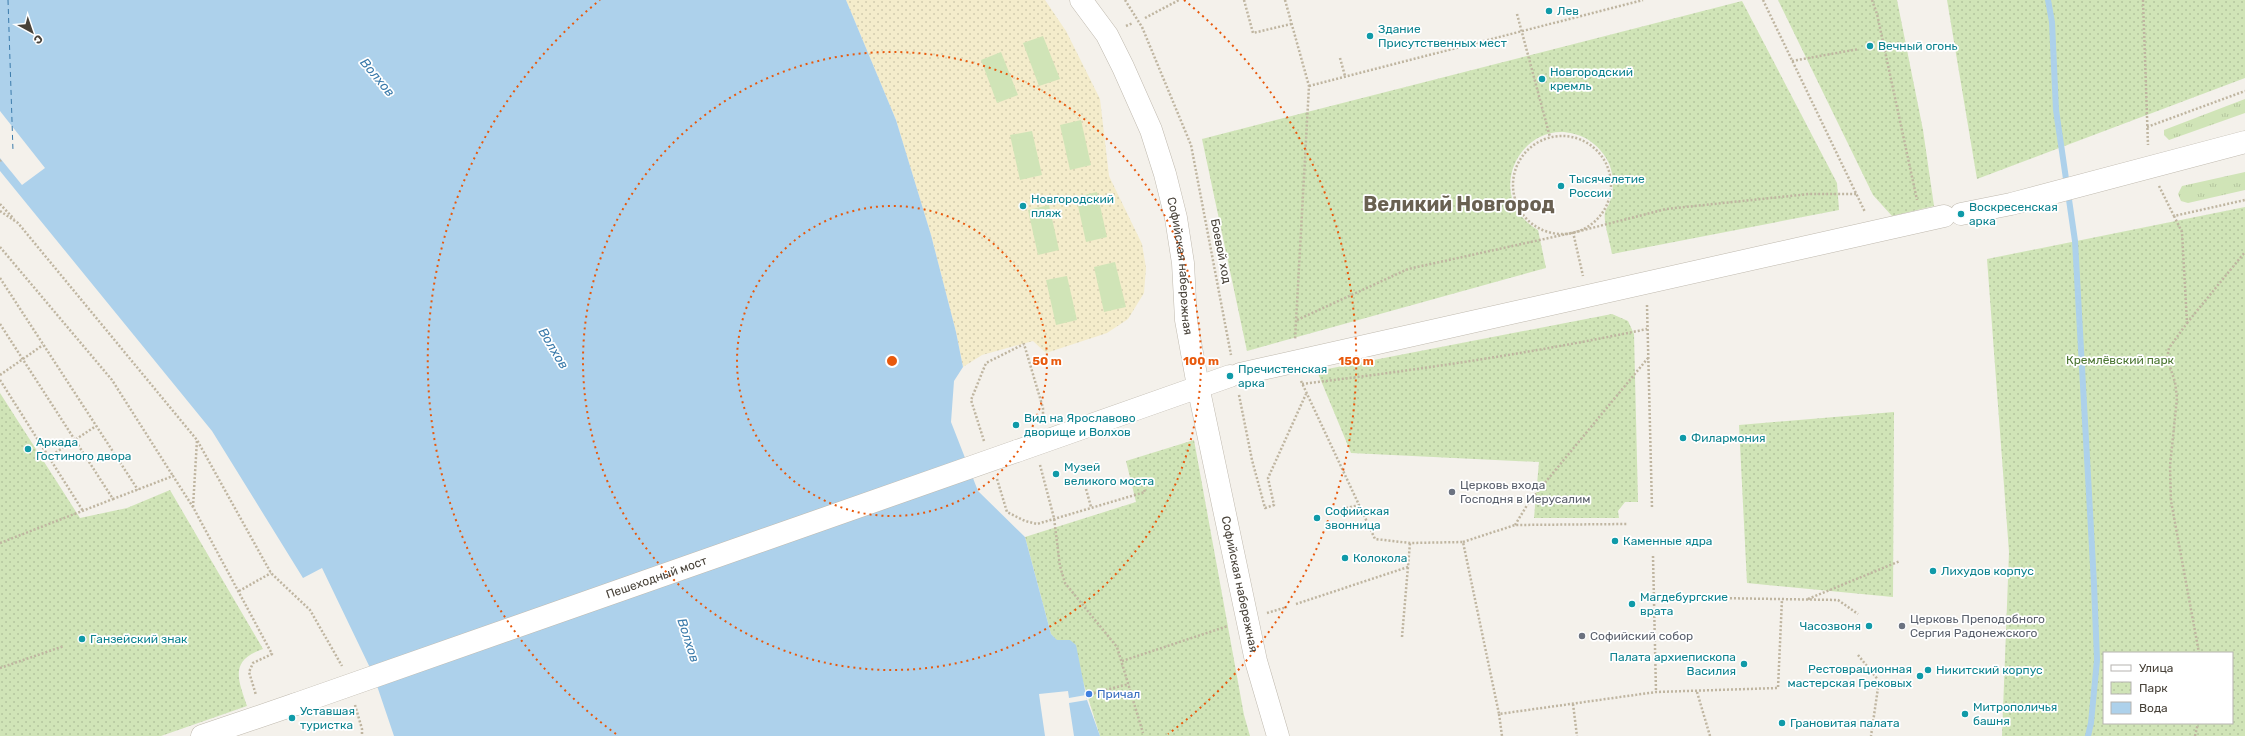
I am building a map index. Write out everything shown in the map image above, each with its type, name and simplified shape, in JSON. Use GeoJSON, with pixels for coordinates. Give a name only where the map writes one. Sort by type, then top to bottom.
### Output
{"type":"FeatureCollection","features":[{"type":"Feature","properties":{"kind":"street","name":"Софийская набережная"},"geometry":{"type":"LineString","coordinates":[[1081,0],[1107,35],[1124,67],[1151,130],[1165,174],[1177,226],[1183,263],[1186,320],[1198,386],[1256,661],[1278,736]]}},
{"type":"Feature","properties":{"kind":"street","name":"Пешеходный мост"},"geometry":{"type":"LineString","coordinates":[[202,736],[1017,451],[1198,386],[1235,375],[1922,221],[2011,204],[2245,142]]}},
{"type":"Feature","properties":{"kind":"path","name":"Боевой ход"},"geometry":{"type":"LineString","coordinates":[[1125,0],[1142,27],[1191,145],[1252,460],[1265,508],[1274,505],[1268,478],[1306,394]]}},
{"type":"Feature","properties":{"kind":"path"},"geometry":{"type":"LineString","coordinates":[[1145,18],[1179,0]]}},
{"type":"Feature","properties":{"kind":"path"},"geometry":{"type":"LineString","coordinates":[[1244,0],[1253,33],[1291,24]]}},
{"type":"Feature","properties":{"kind":"path"},"geometry":{"type":"LineString","coordinates":[[1285,0],[1309,86],[1643,0]]}},
{"type":"Feature","properties":{"kind":"path"},"geometry":{"type":"LineString","coordinates":[[1763,0],[1874,232]]}},
{"type":"Feature","properties":{"kind":"path"},"geometry":{"type":"LineString","coordinates":[[1872,0],[1877,14],[1922,221]]}},
{"type":"Feature","properties":{"kind":"path"},"geometry":{"type":"LineString","coordinates":[[2143,0],[2147,127],[2245,91]]}},
{"type":"Feature","properties":{"kind":"path"},"geometry":{"type":"LineString","coordinates":[[1517,14],[1550,137]]}},
{"type":"Feature","properties":{"kind":"path"},"geometry":{"type":"LineString","coordinates":[[1792,61],[1859,49]]}},
{"type":"Feature","properties":{"kind":"path"},"geometry":{"type":"LineString","coordinates":[[1340,58],[1345,76]]}},
{"type":"Feature","properties":{"kind":"path"},"geometry":{"type":"LineString","coordinates":[[1571,136],[1590,144],[1602,156],[1609,171],[1611,188],[1605,208],[1591,224],[1575,232],[1561,234],[1538,228],[1521,212],[1514,198],[1512,182],[1519,160],[1529,148],[1550,137],[1571,136]]}},
{"type":"Feature","properties":{"kind":"path"},"geometry":{"type":"LineString","coordinates":[[2150,167],[2182,232],[2187,323]]}},
{"type":"Feature","properties":{"kind":"path"},"geometry":{"type":"LineString","coordinates":[[1297,320],[1408,269],[1575,232],[1666,209],[1809,194],[1857,194]]}},
{"type":"Feature","properties":{"kind":"path"},"geometry":{"type":"LineString","coordinates":[[2174,216],[2245,200]]}},
{"type":"Feature","properties":{"kind":"path"},"geometry":{"type":"LineString","coordinates":[[0,204],[18,223],[197,440],[270,573],[310,610],[346,672]]}},
{"type":"Feature","properties":{"kind":"path"},"geometry":{"type":"LineString","coordinates":[[0,211],[18,223]]}},
{"type":"Feature","properties":{"kind":"path"},"geometry":{"type":"LineString","coordinates":[[1575,232],[1587,296]]}},
{"type":"Feature","properties":{"kind":"path"},"geometry":{"type":"LineString","coordinates":[[0,247],[112,380],[193,508],[272,654],[253,663],[251,667],[249,672],[255,693]]}},
{"type":"Feature","properties":{"kind":"path"},"geometry":{"type":"LineString","coordinates":[[2200,652],[2171,494],[2170,466],[2177,398],[2176,382],[2167,358],[2168,348],[2245,252]]}},
{"type":"Feature","properties":{"kind":"path"},"geometry":{"type":"LineString","coordinates":[[0,278],[138,490]]}},
{"type":"Feature","properties":{"kind":"path"},"geometry":{"type":"LineString","coordinates":[[1646,283],[1652,508]]}},
{"type":"Feature","properties":{"kind":"path"},"geometry":{"type":"LineString","coordinates":[[0,324],[113,499]]}},
{"type":"Feature","properties":{"kind":"path"},"geometry":{"type":"LineString","coordinates":[[1302,384],[1419,370],[1545,350],[1647,329]]}},
{"type":"Feature","properties":{"kind":"path"},"geometry":{"type":"LineString","coordinates":[[1024,344],[1043,408]]}},
{"type":"Feature","properties":{"kind":"path"},"geometry":{"type":"LineString","coordinates":[[0,375],[44,345]]}},
{"type":"Feature","properties":{"kind":"path"},"geometry":{"type":"LineString","coordinates":[[1515,525],[1530,502],[1648,358]]}},
{"type":"Feature","properties":{"kind":"path"},"geometry":{"type":"LineString","coordinates":[[0,380],[83,511]]}},
{"type":"Feature","properties":{"kind":"path"},"geometry":{"type":"LineString","coordinates":[[49,458],[74,439],[96,426]]}},
{"type":"Feature","properties":{"kind":"path"},"geometry":{"type":"LineString","coordinates":[[193,508],[197,440]]}},
{"type":"Feature","properties":{"kind":"path"},"geometry":{"type":"LineString","coordinates":[[1039,468],[1054,518],[1060,566],[1065,583],[1117,646],[1143,733]]}},
{"type":"Feature","properties":{"kind":"path"},"geometry":{"type":"LineString","coordinates":[[0,543],[173,476]]}},
{"type":"Feature","properties":{"kind":"path"},"geometry":{"type":"LineString","coordinates":[[1086,489],[1091,507]]}},
{"type":"Feature","properties":{"kind":"path"},"geometry":{"type":"LineString","coordinates":[[1054,518],[1135,493],[1145,492],[1144,489]]}},
{"type":"Feature","properties":{"kind":"path"},"geometry":{"type":"LineString","coordinates":[[1346,508],[1360,505]]}},
{"type":"Feature","properties":{"kind":"path"},"geometry":{"type":"LineString","coordinates":[[1402,637],[1410,543],[1463,542],[1515,525],[1627,524]]}},
{"type":"Feature","properties":{"kind":"path"},"geometry":{"type":"LineString","coordinates":[[1463,542],[1502,736]]}},
{"type":"Feature","properties":{"kind":"path"},"geometry":{"type":"LineString","coordinates":[[1653,556],[1656,692]]}},
{"type":"Feature","properties":{"kind":"path"},"geometry":{"type":"LineString","coordinates":[[1807,599],[1900,561]]}},
{"type":"Feature","properties":{"kind":"path"},"geometry":{"type":"LineString","coordinates":[[1296,604],[1408,566]]}},
{"type":"Feature","properties":{"kind":"path"},"geometry":{"type":"LineString","coordinates":[[239,591],[270,573]]}},
{"type":"Feature","properties":{"kind":"path"},"geometry":{"type":"LineString","coordinates":[[1654,597],[1838,600],[1858,614]]}},
{"type":"Feature","properties":{"kind":"path"},"geometry":{"type":"LineString","coordinates":[[1498,714],[1656,692],[1697,692],[1778,688],[1782,599]]}},
{"type":"Feature","properties":{"kind":"path"},"geometry":{"type":"LineString","coordinates":[[1122,662],[1247,620]]}},
{"type":"Feature","properties":{"kind":"path"},"geometry":{"type":"LineString","coordinates":[[0,668],[64,646]]}},
{"type":"Feature","properties":{"kind":"path"},"geometry":{"type":"LineString","coordinates":[[1858,655],[1879,681],[1871,736]]}},
{"type":"Feature","properties":{"kind":"path"},"geometry":{"type":"LineString","coordinates":[[1086,695],[1129,684]]}},
{"type":"Feature","properties":{"kind":"path"},"geometry":{"type":"LineString","coordinates":[[1697,692],[1710,736]]}},
{"type":"Feature","properties":{"kind":"path"},"geometry":{"type":"LineString","coordinates":[[354,701],[362,729],[362,736]]}},
{"type":"Feature","properties":{"kind":"path"},"geometry":{"type":"LineString","coordinates":[[1573,704],[1577,736]]}},
{"type":"Feature","properties":{"kind":"path"},"geometry":{"type":"LineString","coordinates":[[2194,736],[2198,724]]}},
{"type":"Feature","properties":{"kind":"green space"},"geometry":{"type":"Polygon","coordinates":[[[1778,0],[1897,0],[1923,130],[1934,206],[1892,216],[1873,195],[1778,0]]]}},
{"type":"Feature","properties":{"kind":"green space"},"geometry":{"type":"Polygon","coordinates":[[[1947,0],[2245,0],[2245,78],[1977,179],[1947,0]]]}},
{"type":"Feature","properties":{"kind":"green space"},"geometry":{"type":"Polygon","coordinates":[[[1742,1],[1837,183],[1839,210],[1612,254],[1606,227],[1605,211],[1612,195],[1613,181],[1610,166],[1604,154],[1598,147],[1587,139],[1565,132],[1545,135],[1529,144],[1517,159],[1511,177],[1511,196],[1520,214],[1538,230],[1546,268],[1247,351],[1202,139],[1742,1]]]}},
{"type":"Feature","properties":{"kind":"green space"},"geometry":{"type":"Polygon","coordinates":[[[1043,36],[1060,79],[1039,86],[1023,43],[1043,36]]]}},
{"type":"Feature","properties":{"kind":"green space"},"geometry":{"type":"Polygon","coordinates":[[[1001,52],[1018,95],[997,103],[981,60],[1001,52]]]}},
{"type":"Feature","properties":{"kind":"green space"},"geometry":{"type":"Polygon","coordinates":[[[2245,99],[2245,113],[2169,140],[2164,135],[2164,130],[2245,99]]]}},
{"type":"Feature","properties":{"kind":"green space"},"geometry":{"type":"Polygon","coordinates":[[[1081,120],[1091,165],[1070,170],[1060,125],[1081,120]]]}},
{"type":"Feature","properties":{"kind":"green space"},"geometry":{"type":"Polygon","coordinates":[[[1032,131],[1042,175],[1020,180],[1010,135],[1032,131]]]}},
{"type":"Feature","properties":{"kind":"green space"},"geometry":{"type":"Polygon","coordinates":[[[2245,172],[2245,190],[2188,203],[2181,201],[2178,194],[2182,186],[2245,172]]]}},
{"type":"Feature","properties":{"kind":"green space"},"geometry":{"type":"Polygon","coordinates":[[[1097,192],[1107,237],[1086,242],[1076,197],[1097,192]]]}},
{"type":"Feature","properties":{"kind":"green space"},"geometry":{"type":"Polygon","coordinates":[[[1049,205],[1059,250],[1038,255],[1028,210],[1049,205]]]}},
{"type":"Feature","properties":{"kind":"green space","name":"Кремлёвский парк"},"geometry":{"type":"Polygon","coordinates":[[[2245,207],[2245,736],[2002,736],[2009,552],[1987,259],[2245,207]]]}},
{"type":"Feature","properties":{"kind":"green space"},"geometry":{"type":"Polygon","coordinates":[[[1115,262],[1126,307],[1104,312],[1094,267],[1115,262]]]}},
{"type":"Feature","properties":{"kind":"green space"},"geometry":{"type":"Polygon","coordinates":[[[1067,276],[1077,320],[1056,325],[1046,280],[1067,276]]]}},
{"type":"Feature","properties":{"kind":"green space"},"geometry":{"type":"Polygon","coordinates":[[[1612,314],[1628,321],[1634,334],[1638,502],[1625,502],[1618,511],[1619,518],[1534,518],[1539,462],[1351,453],[1317,371],[1612,314]]]}},
{"type":"Feature","properties":{"kind":"green space"},"geometry":{"type":"Polygon","coordinates":[[[0,393],[80,518],[127,508],[170,490],[263,649],[245,659],[239,672],[239,679],[247,706],[161,736],[0,736],[0,393]]]}},
{"type":"Feature","properties":{"kind":"green space"},"geometry":{"type":"Polygon","coordinates":[[[1894,412],[1893,597],[1747,583],[1739,425],[1894,412]]]}},
{"type":"Feature","properties":{"kind":"green space"},"geometry":{"type":"Polygon","coordinates":[[[1194,440],[1244,715],[1250,736],[1100,736],[1070,640],[1057,641],[1051,634],[1025,537],[1136,502],[1126,461],[1194,440]]]}},
{"type":"Feature","properties":{"kind":"sand","name":"Новгородский пляж"},"geometry":{"type":"Polygon","coordinates":[[[846,0],[1045,0],[1066,31],[1100,99],[1109,176],[1142,244],[1146,268],[1144,293],[1128,319],[1107,333],[1046,353],[1033,341],[982,355],[963,367],[956,332],[931,235],[896,120],[846,0]]]}},
{"type":"Feature","properties":{"kind":"water","name":"Волхов"},"geometry":{"type":"Polygon","coordinates":[[[0,0],[846,0],[896,120],[931,235],[956,332],[963,367],[954,381],[951,422],[978,491],[1025,537],[1051,634],[1057,640],[1070,640],[1076,645],[1087,700],[1100,736],[394,736],[373,674],[322,568],[303,578],[212,431],[0,171],[0,0]]]}},
{"type":"Feature","properties":{"kind":"pier"},"geometry":{"type":"Polygon","coordinates":[[[0,111],[45,168],[22,185],[0,158],[0,111]]]}},
{"type":"Feature","properties":{"kind":"pier"},"geometry":{"type":"Polygon","coordinates":[[[1068,691],[1069,698],[1086,695],[1087,700],[1069,703],[1074,736],[1045,736],[1039,694],[1068,691]]]}},
{"type":"Feature","properties":{"kind":"waterway"},"geometry":{"type":"LineString","coordinates":[[2048,0],[2052,22],[2056,110],[2075,241],[2094,584],[2097,660],[2091,723],[2088,736]]}},
{"type":"Feature","properties":{"kind":"ferry route"},"geometry":{"type":"LineString","coordinates":[[8,0],[13,151]]}},
{"type":"Feature","properties":{"kind":"place","name":"Лев"},"geometry":{"type":"Point","coordinates":[1549,11]}},
{"type":"Feature","properties":{"kind":"place","name":"Здание Присутственных мест"},"geometry":{"type":"Point","coordinates":[1370,36]}},
{"type":"Feature","properties":{"kind":"place","name":"Вечный огонь"},"geometry":{"type":"Point","coordinates":[1870,46]}},
{"type":"Feature","properties":{"kind":"place","name":"Новгородский кремль"},"geometry":{"type":"Point","coordinates":[1542,79]}},
{"type":"Feature","properties":{"kind":"place","name":"Тысячелетие России"},"geometry":{"type":"Point","coordinates":[1561,186]}},
{"type":"Feature","properties":{"kind":"place","name":"Новгородский пляж"},"geometry":{"type":"Point","coordinates":[1023,206]}},
{"type":"Feature","properties":{"kind":"place","name":"Воскресенская арка"},"geometry":{"type":"Point","coordinates":[1961,214]}},
{"type":"Feature","properties":{"kind":"place","name":"Пречистенская арка"},"geometry":{"type":"Point","coordinates":[1230,376]}},
{"type":"Feature","properties":{"kind":"place","name":"Вид на Ярославово дворище и Волхов"},"geometry":{"type":"Point","coordinates":[1016,425]}},
{"type":"Feature","properties":{"kind":"place","name":"Филармония"},"geometry":{"type":"Point","coordinates":[1683,438]}},
{"type":"Feature","properties":{"kind":"place","name":"Аркада Гостиного двора"},"geometry":{"type":"Point","coordinates":[28,449]}},
{"type":"Feature","properties":{"kind":"place","name":"Музей великого моста"},"geometry":{"type":"Point","coordinates":[1056,474]}},
{"type":"Feature","properties":{"kind":"place","name":"Церковь входа Господня в Иерусалим"},"geometry":{"type":"Point","coordinates":[1452,492]}},
{"type":"Feature","properties":{"kind":"place","name":"Софийская звонница"},"geometry":{"type":"Point","coordinates":[1317,518]}},
{"type":"Feature","properties":{"kind":"place","name":"Каменные ядра"},"geometry":{"type":"Point","coordinates":[1615,541]}},
{"type":"Feature","properties":{"kind":"place","name":"Колокола"},"geometry":{"type":"Point","coordinates":[1345,558]}},
{"type":"Feature","properties":{"kind":"place","name":"Лихудов корпус"},"geometry":{"type":"Point","coordinates":[1933,571]}},
{"type":"Feature","properties":{"kind":"place","name":"Магдебургские врата"},"geometry":{"type":"Point","coordinates":[1632,604]}},
{"type":"Feature","properties":{"kind":"place","name":"Часозвоня"},"geometry":{"type":"Point","coordinates":[1869,626]}},
{"type":"Feature","properties":{"kind":"place","name":"Церковь Преподобного Сергия Радонежского"},"geometry":{"type":"Point","coordinates":[1902,626]}},
{"type":"Feature","properties":{"kind":"place","name":"Софийский собор"},"geometry":{"type":"Point","coordinates":[1582,636]}},
{"type":"Feature","properties":{"kind":"place","name":"Ганзейский знак"},"geometry":{"type":"Point","coordinates":[82,639]}},
{"type":"Feature","properties":{"kind":"place","name":"Палата архиепископа Василия"},"geometry":{"type":"Point","coordinates":[1744,664]}},
{"type":"Feature","properties":{"kind":"place","name":"Никитский корпус"},"geometry":{"type":"Point","coordinates":[1928,670]}},
{"type":"Feature","properties":{"kind":"place","name":"Рестоврационная мастерская Грековых"},"geometry":{"type":"Point","coordinates":[1920,676]}},
{"type":"Feature","properties":{"kind":"place","name":"Причал"},"geometry":{"type":"Point","coordinates":[1089,694]}},
{"type":"Feature","properties":{"kind":"place","name":"Митрополичья башня"},"geometry":{"type":"Point","coordinates":[1965,714]}},
{"type":"Feature","properties":{"kind":"place","name":"Уставшая туристка"},"geometry":{"type":"Point","coordinates":[292,718]}},
{"type":"Feature","properties":{"kind":"place","name":"Грановитая палата"},"geometry":{"type":"Point","coordinates":[1782,723]}},
{"type":"Feature","properties":{"kind":"district","name":"Великий Новгород"},"geometry":{"type":"Point","coordinates":[1459,204]}}]}
